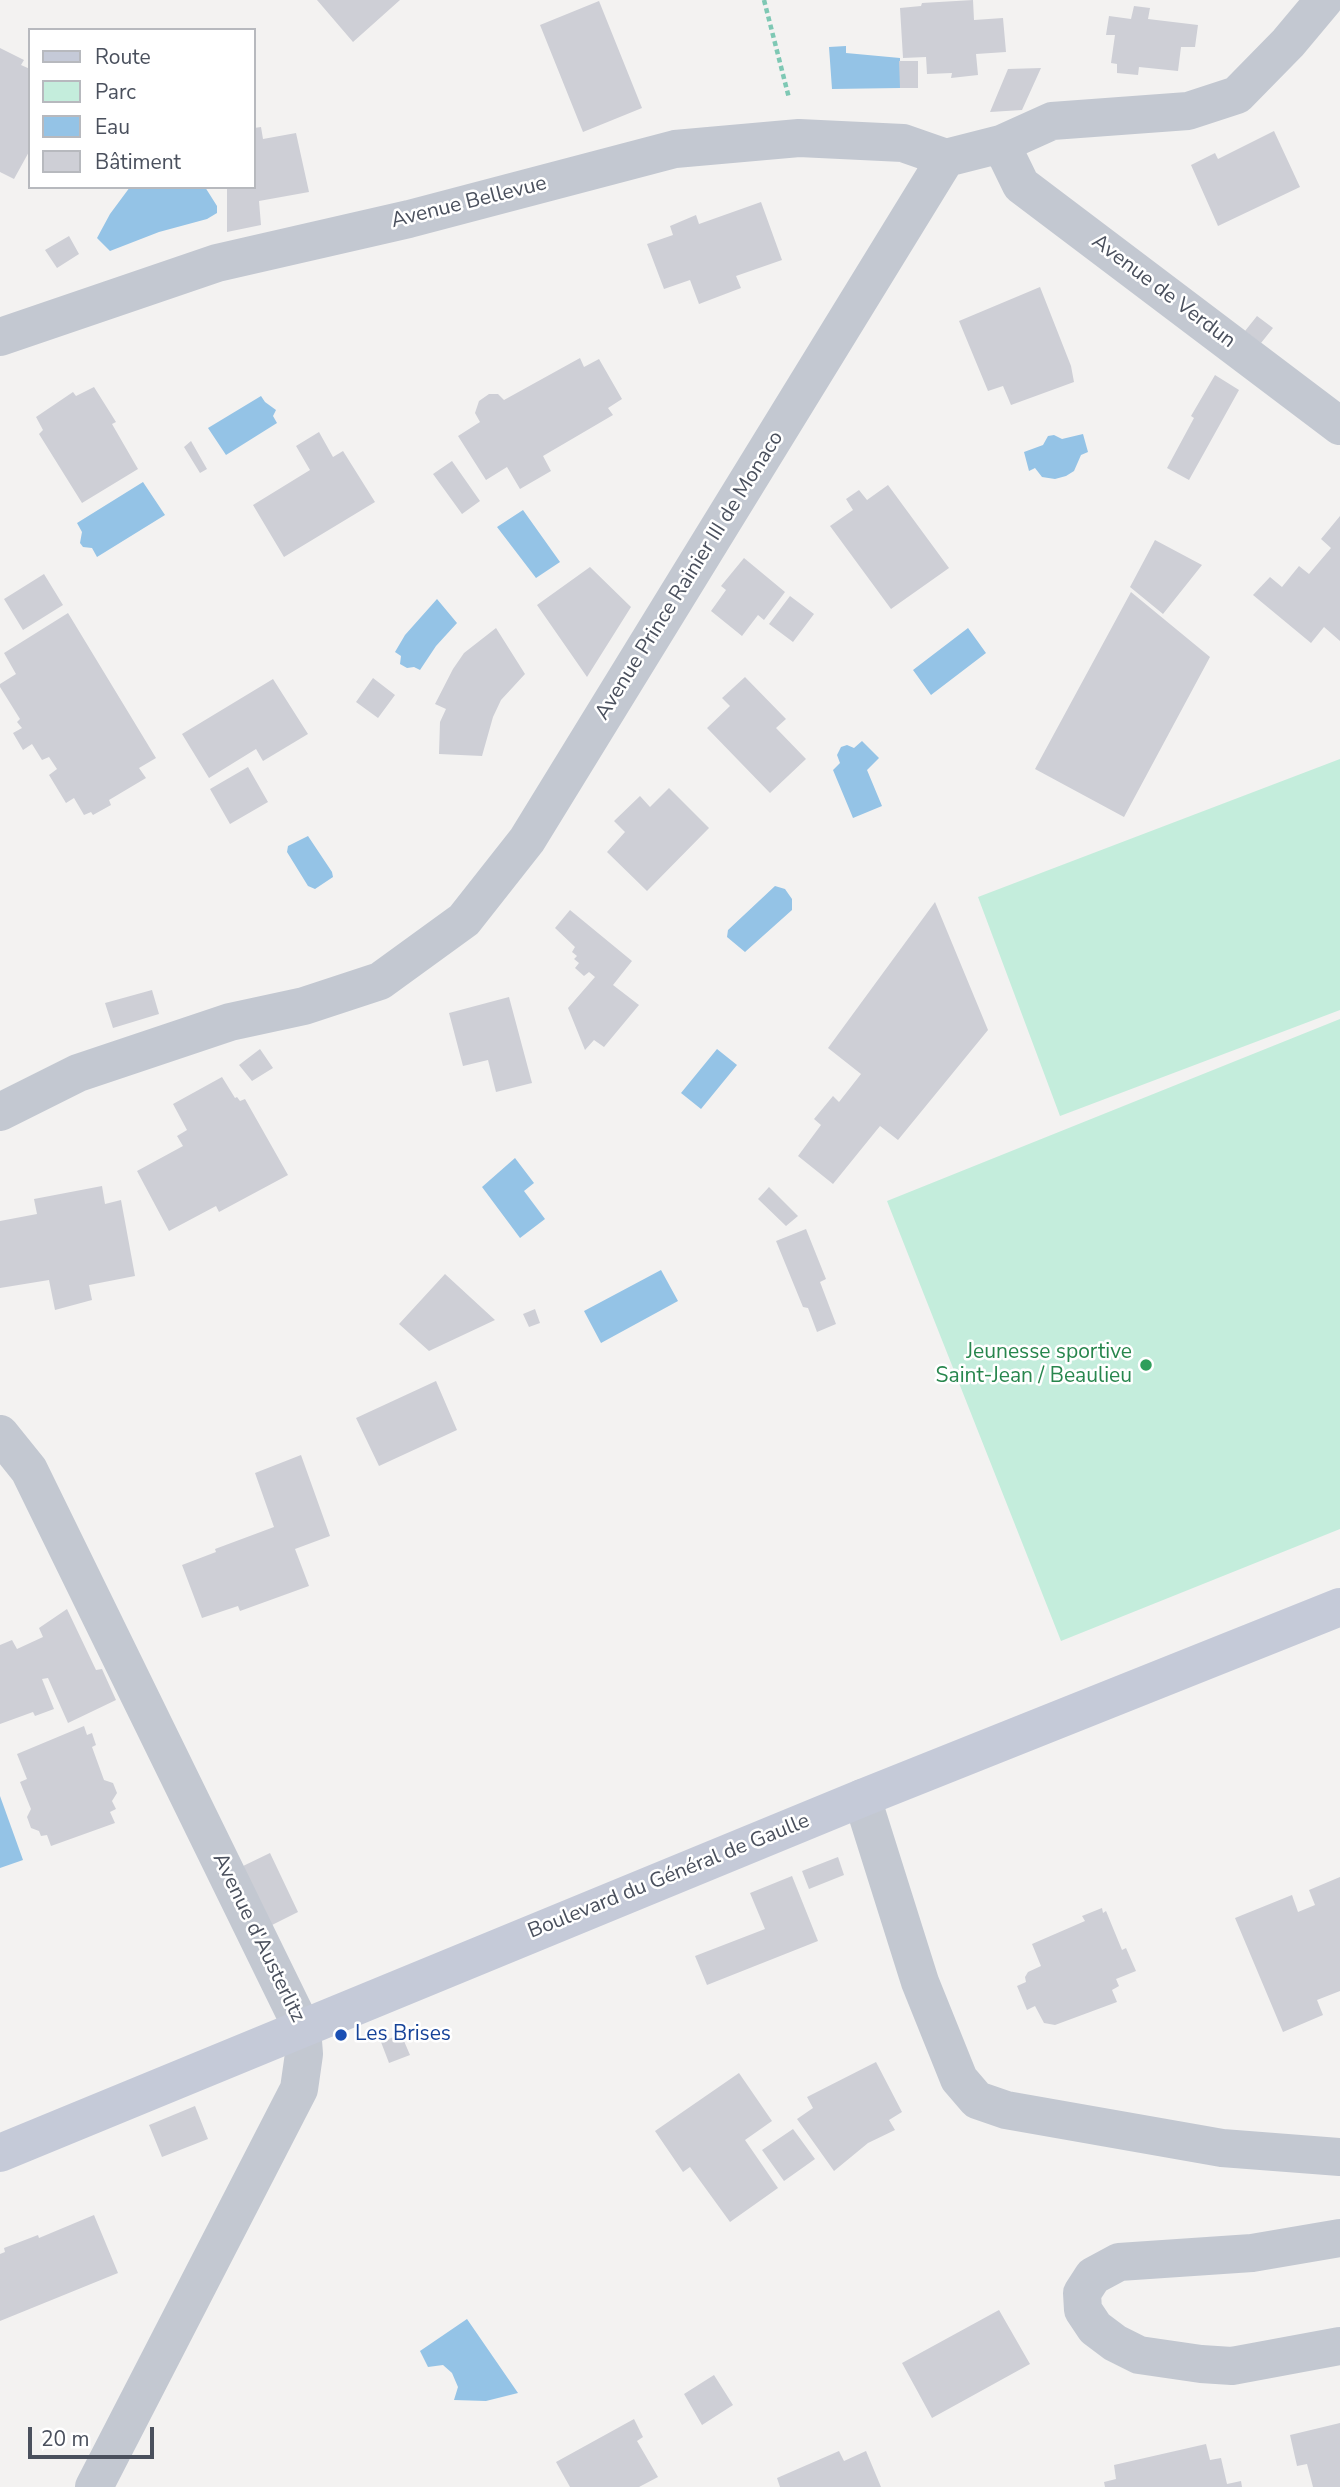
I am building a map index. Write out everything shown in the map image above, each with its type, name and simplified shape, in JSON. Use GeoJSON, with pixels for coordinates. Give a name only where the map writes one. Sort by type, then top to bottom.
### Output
{"type":"FeatureCollection","features":[{"type":"Feature","properties":{"kind":"street"},"geometry":{"type":"LineString","coordinates":[[947,158],[1001,144],[1052,121],[1188,111],[1237,95],[1288,43],[1324,0]]}},
{"type":"Feature","properties":{"kind":"street","name":"Avenue Bellevue"},"geometry":{"type":"LineString","coordinates":[[0,337],[218,263],[409,219],[675,149],[799,138],[903,144],[947,158]]}},
{"type":"Feature","properties":{"kind":"street","name":"Avenue de Verdun"},"geometry":{"type":"LineString","coordinates":[[1001,144],[1021,185],[1340,426]]}},
{"type":"Feature","properties":{"kind":"street","name":"Avenue Prince Rainier III de Monaco"},"geometry":{"type":"LineString","coordinates":[[0,1112],[78,1073],[230,1022],[304,1006],[380,981],[464,920],[527,840],[947,158]]}},
{"type":"Feature","properties":{"kind":"street","name":"Avenue d'Austerlitz"},"geometry":{"type":"LineString","coordinates":[[0,1434],[29,1470],[302,2028],[304,2054],[299,2089],[94,2487]]}},
{"type":"Feature","properties":{"kind":"street","name":"Boulevard du Général de Gaulle"},"geometry":{"type":"LineString","coordinates":[[0,2153],[862,1798],[1340,1607]]}},
{"type":"Feature","properties":{"kind":"street"},"geometry":{"type":"LineString","coordinates":[[862,1798],[920,1982],[959,2079],[977,2100],[1006,2110],[1222,2148],[1340,2157]]}},
{"type":"Feature","properties":{"kind":"street"},"geometry":{"type":"LineString","coordinates":[[1340,2238],[1252,2253],[1119,2262],[1093,2276],[1082,2293],[1083,2310],[1095,2328],[1139,2356],[1232,2366],[1340,2346]]}},
{"type":"Feature","properties":{"kind":"path"},"geometry":{"type":"LineString","coordinates":[[764,0],[799,138]]}},
{"type":"Feature","properties":{"kind":"green space"},"geometry":{"type":"Polygon","coordinates":[[[1340,759],[1340,1010],[1060,1116],[978,897],[1340,759]]]}},
{"type":"Feature","properties":{"kind":"green space","name":"Jeunesse sportive Saint-Jean / Beaulieu"},"geometry":{"type":"Polygon","coordinates":[[[1340,1019],[1340,1529],[1061,1641],[887,1201],[1340,1019]]]}},
{"type":"Feature","properties":{"kind":"water"},"geometry":{"type":"Polygon","coordinates":[[[846,46],[846,53],[900,58],[900,88],[832,89],[829,47],[846,46]]]}},
{"type":"Feature","properties":{"kind":"water"},"geometry":{"type":"Polygon","coordinates":[[[129,189],[206,189],[217,206],[217,213],[207,219],[159,232],[110,251],[97,238],[129,189]]]}},
{"type":"Feature","properties":{"kind":"water"},"geometry":{"type":"Polygon","coordinates":[[[261,396],[276,410],[273,416],[277,423],[226,455],[208,428],[261,396]]]}},
{"type":"Feature","properties":{"kind":"water"},"geometry":{"type":"Polygon","coordinates":[[[1083,434],[1088,452],[1081,455],[1074,471],[1055,479],[1042,477],[1035,468],[1029,471],[1024,452],[1043,445],[1048,436],[1054,435],[1062,439],[1083,434]]]}},
{"type":"Feature","properties":{"kind":"water"},"geometry":{"type":"Polygon","coordinates":[[[143,482],[165,515],[97,557],[92,548],[83,547],[80,543],[82,532],[77,523],[143,482]]]}},
{"type":"Feature","properties":{"kind":"water"},"geometry":{"type":"Polygon","coordinates":[[[523,510],[560,562],[536,578],[497,527],[523,510]]]}},
{"type":"Feature","properties":{"kind":"water"},"geometry":{"type":"Polygon","coordinates":[[[437,599],[457,623],[436,646],[420,670],[407,668],[400,664],[401,656],[395,652],[405,635],[437,599]]]}},
{"type":"Feature","properties":{"kind":"water"},"geometry":{"type":"Polygon","coordinates":[[[968,628],[986,653],[931,695],[913,670],[968,628]]]}},
{"type":"Feature","properties":{"kind":"water"},"geometry":{"type":"Polygon","coordinates":[[[862,741],[879,758],[867,770],[882,806],[853,818],[833,770],[840,763],[837,755],[841,747],[847,745],[854,748],[862,741]]]}},
{"type":"Feature","properties":{"kind":"water"},"geometry":{"type":"Polygon","coordinates":[[[308,836],[333,877],[315,889],[308,886],[287,852],[288,846],[308,836]]]}},
{"type":"Feature","properties":{"kind":"water"},"geometry":{"type":"Polygon","coordinates":[[[775,886],[785,889],[792,899],[792,910],[745,952],[727,937],[728,930],[775,886]]]}},
{"type":"Feature","properties":{"kind":"water"},"geometry":{"type":"Polygon","coordinates":[[[717,1049],[737,1065],[701,1109],[681,1093],[717,1049]]]}},
{"type":"Feature","properties":{"kind":"water"},"geometry":{"type":"Polygon","coordinates":[[[515,1158],[534,1183],[524,1191],[545,1219],[520,1238],[482,1187],[515,1158]]]}},
{"type":"Feature","properties":{"kind":"water"},"geometry":{"type":"Polygon","coordinates":[[[661,1270],[678,1301],[601,1343],[584,1311],[661,1270]]]}},
{"type":"Feature","properties":{"kind":"water"},"geometry":{"type":"Polygon","coordinates":[[[0,1796],[23,1860],[0,1868],[0,1796]]]}},
{"type":"Feature","properties":{"kind":"water"},"geometry":{"type":"Polygon","coordinates":[[[467,2319],[518,2393],[486,2401],[454,2400],[458,2387],[452,2373],[443,2365],[428,2367],[420,2351],[467,2319]]]}},
{"type":"Feature","properties":{"kind":"building"},"geometry":{"type":"Polygon","coordinates":[[[317,0],[400,0],[353,42],[317,0]]]}},
{"type":"Feature","properties":{"kind":"building"},"geometry":{"type":"Polygon","coordinates":[[[973,0],[974,20],[1003,18],[1006,52],[976,54],[978,75],[951,78],[952,73],[927,74],[926,57],[903,58],[900,8],[921,6],[922,3],[973,0]]]}},
{"type":"Feature","properties":{"kind":"building"},"geometry":{"type":"Polygon","coordinates":[[[599,1],[642,108],[583,132],[540,25],[599,1]]]}},
{"type":"Feature","properties":{"kind":"building"},"geometry":{"type":"Polygon","coordinates":[[[1134,6],[1150,8],[1148,19],[1198,25],[1195,47],[1181,47],[1178,71],[1139,67],[1138,75],[1117,73],[1117,64],[1111,63],[1115,35],[1106,35],[1109,16],[1131,19],[1134,6]]]}},
{"type":"Feature","properties":{"kind":"building"},"geometry":{"type":"Polygon","coordinates":[[[0,48],[24,60],[21,65],[28,68],[28,154],[14,179],[0,172],[0,48]]]}},
{"type":"Feature","properties":{"kind":"building"},"geometry":{"type":"Polygon","coordinates":[[[899,61],[918,61],[918,88],[900,88],[899,61]]]}},
{"type":"Feature","properties":{"kind":"building"},"geometry":{"type":"Polygon","coordinates":[[[1041,68],[1022,110],[990,112],[1008,69],[1041,68]]]}},
{"type":"Feature","properties":{"kind":"building"},"geometry":{"type":"Polygon","coordinates":[[[261,127],[263,139],[296,133],[309,192],[259,201],[261,225],[227,232],[227,189],[256,189],[256,128],[261,127]]]}},
{"type":"Feature","properties":{"kind":"building"},"geometry":{"type":"Polygon","coordinates":[[[1274,131],[1300,187],[1218,226],[1191,165],[1215,153],[1218,159],[1274,131]]]}},
{"type":"Feature","properties":{"kind":"building"},"geometry":{"type":"Polygon","coordinates":[[[761,202],[782,260],[736,276],[741,288],[699,304],[690,280],[664,289],[647,244],[673,235],[670,226],[696,215],[699,224],[761,202]]]}},
{"type":"Feature","properties":{"kind":"building"},"geometry":{"type":"Polygon","coordinates":[[[69,236],[79,254],[57,268],[45,250],[69,236]]]}},
{"type":"Feature","properties":{"kind":"building"},"geometry":{"type":"Polygon","coordinates":[[[1040,287],[1071,366],[1074,382],[1011,405],[1003,386],[988,391],[959,321],[1040,287]]]}},
{"type":"Feature","properties":{"kind":"building"},"geometry":{"type":"Polygon","coordinates":[[[1257,316],[1273,328],[1261,343],[1245,331],[1257,316]]]}},
{"type":"Feature","properties":{"kind":"building"},"geometry":{"type":"Polygon","coordinates":[[[580,358],[584,367],[599,359],[622,399],[608,408],[613,415],[543,456],[551,471],[520,489],[507,467],[486,480],[458,436],[480,422],[475,413],[479,401],[489,394],[498,394],[504,400],[580,358]]]}},
{"type":"Feature","properties":{"kind":"building"},"geometry":{"type":"Polygon","coordinates":[[[1215,375],[1239,390],[1189,480],[1167,468],[1194,418],[1191,416],[1215,375]]]}},
{"type":"Feature","properties":{"kind":"building"},"geometry":{"type":"Polygon","coordinates":[[[94,387],[116,422],[112,424],[138,469],[82,503],[39,434],[43,430],[36,417],[73,392],[76,396],[94,387]]]}},
{"type":"Feature","properties":{"kind":"building"},"geometry":{"type":"Polygon","coordinates":[[[319,432],[333,457],[343,451],[375,502],[284,557],[253,505],[310,470],[296,446],[319,432]]]}},
{"type":"Feature","properties":{"kind":"building"},"geometry":{"type":"Polygon","coordinates":[[[191,441],[207,469],[200,473],[184,447],[191,441]]]}},
{"type":"Feature","properties":{"kind":"building"},"geometry":{"type":"Polygon","coordinates":[[[452,461],[480,501],[462,514],[433,474],[452,461]]]}},
{"type":"Feature","properties":{"kind":"building"},"geometry":{"type":"Polygon","coordinates":[[[888,485],[949,568],[891,609],[830,526],[853,510],[846,499],[859,490],[867,500],[888,485]]]}},
{"type":"Feature","properties":{"kind":"building"},"geometry":{"type":"Polygon","coordinates":[[[1340,516],[1340,641],[1324,627],[1311,643],[1253,595],[1270,577],[1282,587],[1299,566],[1309,574],[1331,548],[1321,539],[1340,516]]]}},
{"type":"Feature","properties":{"kind":"building"},"geometry":{"type":"Polygon","coordinates":[[[1155,540],[1202,565],[1163,614],[1130,587],[1155,540]]]}},
{"type":"Feature","properties":{"kind":"building"},"geometry":{"type":"Polygon","coordinates":[[[744,558],[785,592],[764,620],[758,615],[742,636],[711,611],[726,590],[721,586],[744,558]]]}},
{"type":"Feature","properties":{"kind":"building"},"geometry":{"type":"Polygon","coordinates":[[[590,567],[631,607],[587,677],[537,605],[590,567]]]}},
{"type":"Feature","properties":{"kind":"building"},"geometry":{"type":"Polygon","coordinates":[[[44,574],[63,605],[23,630],[4,599],[44,574]]]}},
{"type":"Feature","properties":{"kind":"building"},"geometry":{"type":"Polygon","coordinates":[[[1131,592],[1210,657],[1124,817],[1035,769],[1131,592]]]}},
{"type":"Feature","properties":{"kind":"building"},"geometry":{"type":"Polygon","coordinates":[[[790,596],[814,614],[793,642],[769,624],[790,596]]]}},
{"type":"Feature","properties":{"kind":"building"},"geometry":{"type":"Polygon","coordinates":[[[68,613],[156,758],[139,768],[146,778],[109,800],[111,805],[93,815],[91,812],[84,815],[74,798],[66,803],[49,775],[57,769],[49,757],[42,760],[32,744],[23,750],[13,733],[22,728],[17,722],[20,719],[0,687],[0,684],[16,674],[4,653],[68,613]]]}},
{"type":"Feature","properties":{"kind":"building"},"geometry":{"type":"Polygon","coordinates":[[[496,628],[525,674],[501,700],[493,717],[482,756],[439,754],[440,722],[446,709],[435,704],[464,653],[496,628]]]}},
{"type":"Feature","properties":{"kind":"building"},"geometry":{"type":"Polygon","coordinates":[[[745,677],[786,719],[776,728],[806,759],[770,793],[707,728],[730,706],[722,698],[745,677]]]}},
{"type":"Feature","properties":{"kind":"building"},"geometry":{"type":"Polygon","coordinates":[[[373,678],[395,695],[378,718],[356,702],[373,678]]]}},
{"type":"Feature","properties":{"kind":"building"},"geometry":{"type":"Polygon","coordinates":[[[273,679],[308,734],[263,761],[256,749],[209,778],[182,734],[273,679]]]}},
{"type":"Feature","properties":{"kind":"building"},"geometry":{"type":"Polygon","coordinates":[[[248,767],[268,802],[230,824],[210,789],[248,767]]]}},
{"type":"Feature","properties":{"kind":"building"},"geometry":{"type":"Polygon","coordinates":[[[669,788],[709,828],[647,891],[607,852],[625,832],[614,821],[640,796],[650,807],[669,788]]]}},
{"type":"Feature","properties":{"kind":"building"},"geometry":{"type":"Polygon","coordinates":[[[935,902],[988,1030],[898,1140],[880,1126],[833,1184],[798,1156],[821,1125],[814,1119],[833,1096],[839,1102],[861,1074],[828,1048],[935,902]]]}},
{"type":"Feature","properties":{"kind":"building"},"geometry":{"type":"Polygon","coordinates":[[[570,910],[632,961],[613,985],[639,1005],[604,1047],[594,1040],[585,1050],[568,1008],[595,977],[589,972],[584,976],[575,968],[579,963],[572,952],[575,947],[555,928],[570,910]]]}},
{"type":"Feature","properties":{"kind":"building"},"geometry":{"type":"Polygon","coordinates":[[[152,990],[159,1014],[113,1028],[105,1003],[152,990]]]}},
{"type":"Feature","properties":{"kind":"building"},"geometry":{"type":"Polygon","coordinates":[[[509,997],[532,1083],[496,1092],[488,1060],[463,1066],[449,1013],[509,997]]]}},
{"type":"Feature","properties":{"kind":"building"},"geometry":{"type":"Polygon","coordinates":[[[260,1049],[273,1068],[252,1081],[239,1065],[260,1049]]]}},
{"type":"Feature","properties":{"kind":"building"},"geometry":{"type":"Polygon","coordinates":[[[222,1077],[235,1098],[240,1101],[245,1099],[288,1175],[219,1212],[216,1206],[169,1231],[137,1171],[183,1146],[177,1136],[187,1130],[173,1104],[222,1077]]]}},
{"type":"Feature","properties":{"kind":"building"},"geometry":{"type":"Polygon","coordinates":[[[102,1186],[105,1204],[121,1200],[135,1276],[89,1285],[92,1300],[55,1310],[49,1280],[0,1288],[0,1221],[37,1214],[34,1199],[102,1186]]]}},
{"type":"Feature","properties":{"kind":"building"},"geometry":{"type":"Polygon","coordinates":[[[769,1187],[798,1216],[786,1226],[758,1199],[769,1187]]]}},
{"type":"Feature","properties":{"kind":"building"},"geometry":{"type":"Polygon","coordinates":[[[806,1229],[826,1279],[820,1282],[836,1324],[817,1332],[808,1308],[803,1307],[776,1241],[806,1229]]]}},
{"type":"Feature","properties":{"kind":"building"},"geometry":{"type":"Polygon","coordinates":[[[445,1274],[495,1320],[429,1351],[399,1324],[445,1274]]]}},
{"type":"Feature","properties":{"kind":"building"},"geometry":{"type":"Polygon","coordinates":[[[535,1309],[540,1323],[529,1327],[523,1314],[535,1309]]]}},
{"type":"Feature","properties":{"kind":"building"},"geometry":{"type":"Polygon","coordinates":[[[436,1381],[457,1430],[379,1466],[356,1418],[436,1381]]]}},
{"type":"Feature","properties":{"kind":"building"},"geometry":{"type":"Polygon","coordinates":[[[301,1455],[330,1536],[295,1549],[309,1586],[240,1611],[238,1606],[202,1618],[182,1565],[216,1552],[215,1549],[274,1527],[255,1473],[301,1455]]]}},
{"type":"Feature","properties":{"kind":"building"},"geometry":{"type":"Polygon","coordinates":[[[67,1609],[96,1670],[102,1669],[116,1700],[68,1723],[48,1678],[42,1679],[54,1709],[35,1716],[33,1712],[0,1724],[0,1645],[12,1640],[17,1649],[43,1637],[39,1628],[67,1609]]]}},
{"type":"Feature","properties":{"kind":"building"},"geometry":{"type":"Polygon","coordinates":[[[84,1726],[87,1735],[92,1733],[96,1745],[92,1747],[104,1780],[113,1783],[117,1793],[112,1801],[116,1809],[110,1812],[115,1823],[51,1846],[47,1835],[41,1836],[39,1831],[31,1828],[27,1817],[31,1809],[20,1782],[27,1779],[17,1754],[84,1726]]]}},
{"type":"Feature","properties":{"kind":"building"},"geometry":{"type":"Polygon","coordinates":[[[270,1853],[298,1912],[270,1926],[241,1867],[270,1853]]]}},
{"type":"Feature","properties":{"kind":"building"},"geometry":{"type":"Polygon","coordinates":[[[838,1857],[844,1875],[809,1889],[802,1871],[838,1857]]]}},
{"type":"Feature","properties":{"kind":"building"},"geometry":{"type":"Polygon","coordinates":[[[792,1876],[818,1941],[707,1985],[695,1956],[765,1929],[750,1893],[792,1876]]]}},
{"type":"Feature","properties":{"kind":"building"},"geometry":{"type":"Polygon","coordinates":[[[1340,1877],[1340,1991],[1317,2000],[1323,2015],[1283,2032],[1235,1918],[1292,1895],[1298,1912],[1315,1905],[1309,1890],[1340,1877]]]}},
{"type":"Feature","properties":{"kind":"building"},"geometry":{"type":"Polygon","coordinates":[[[1102,1908],[1103,1913],[1106,1911],[1122,1950],[1126,1948],[1136,1971],[1116,1979],[1119,1986],[1112,1990],[1117,2002],[1055,2025],[1044,2023],[1035,2006],[1027,2010],[1017,1986],[1026,1982],[1028,1972],[1041,1966],[1032,1944],[1085,1921],[1082,1916],[1102,1908]]]}},
{"type":"Feature","properties":{"kind":"building"},"geometry":{"type":"Polygon","coordinates":[[[401,2034],[410,2055],[389,2063],[381,2042],[401,2034]]]}},
{"type":"Feature","properties":{"kind":"building"},"geometry":{"type":"Polygon","coordinates":[[[876,2062],[902,2112],[889,2120],[895,2130],[868,2143],[834,2171],[797,2119],[813,2108],[807,2097],[876,2062]]]}},
{"type":"Feature","properties":{"kind":"building"},"geometry":{"type":"Polygon","coordinates":[[[739,2073],[772,2121],[745,2140],[778,2188],[730,2222],[690,2167],[683,2172],[655,2131],[739,2073]]]}},
{"type":"Feature","properties":{"kind":"building"},"geometry":{"type":"Polygon","coordinates":[[[195,2106],[208,2139],[162,2157],[149,2125],[195,2106]]]}},
{"type":"Feature","properties":{"kind":"building"},"geometry":{"type":"Polygon","coordinates":[[[793,2129],[815,2159],[784,2181],[762,2150],[793,2129]]]}},
{"type":"Feature","properties":{"kind":"building"},"geometry":{"type":"Polygon","coordinates":[[[94,2215],[118,2273],[0,2321],[0,2254],[5,2252],[4,2248],[38,2235],[39,2238],[94,2215]]]}},
{"type":"Feature","properties":{"kind":"building"},"geometry":{"type":"Polygon","coordinates":[[[999,2310],[1030,2364],[932,2418],[902,2363],[999,2310]]]}},
{"type":"Feature","properties":{"kind":"building"},"geometry":{"type":"Polygon","coordinates":[[[714,2375],[733,2405],[702,2425],[684,2394],[714,2375]]]}},
{"type":"Feature","properties":{"kind":"building"},"geometry":{"type":"Polygon","coordinates":[[[634,2419],[643,2437],[637,2441],[658,2477],[639,2487],[570,2487],[556,2462],[634,2419]]]}},
{"type":"Feature","properties":{"kind":"building"},"geometry":{"type":"Polygon","coordinates":[[[1340,2423],[1340,2487],[1313,2487],[1307,2464],[1297,2466],[1290,2435],[1340,2423]]]}},
{"type":"Feature","properties":{"kind":"building"},"geometry":{"type":"Polygon","coordinates":[[[1206,2444],[1210,2460],[1221,2458],[1227,2484],[1241,2481],[1242,2487],[1105,2487],[1104,2482],[1116,2479],[1114,2465],[1206,2444]]]}},
{"type":"Feature","properties":{"kind":"building"},"geometry":{"type":"Polygon","coordinates":[[[839,2451],[844,2461],[866,2451],[881,2487],[780,2487],[777,2478],[839,2451]]]}},
{"type":"Feature","properties":{"kind":"place","name":"Jeunesse sportive Saint-Jean / Beaulieu"},"geometry":{"type":"Point","coordinates":[1146,1365]}},
{"type":"Feature","properties":{"kind":"place","name":"Les Brises"},"geometry":{"type":"Point","coordinates":[341,2035]}}]}
